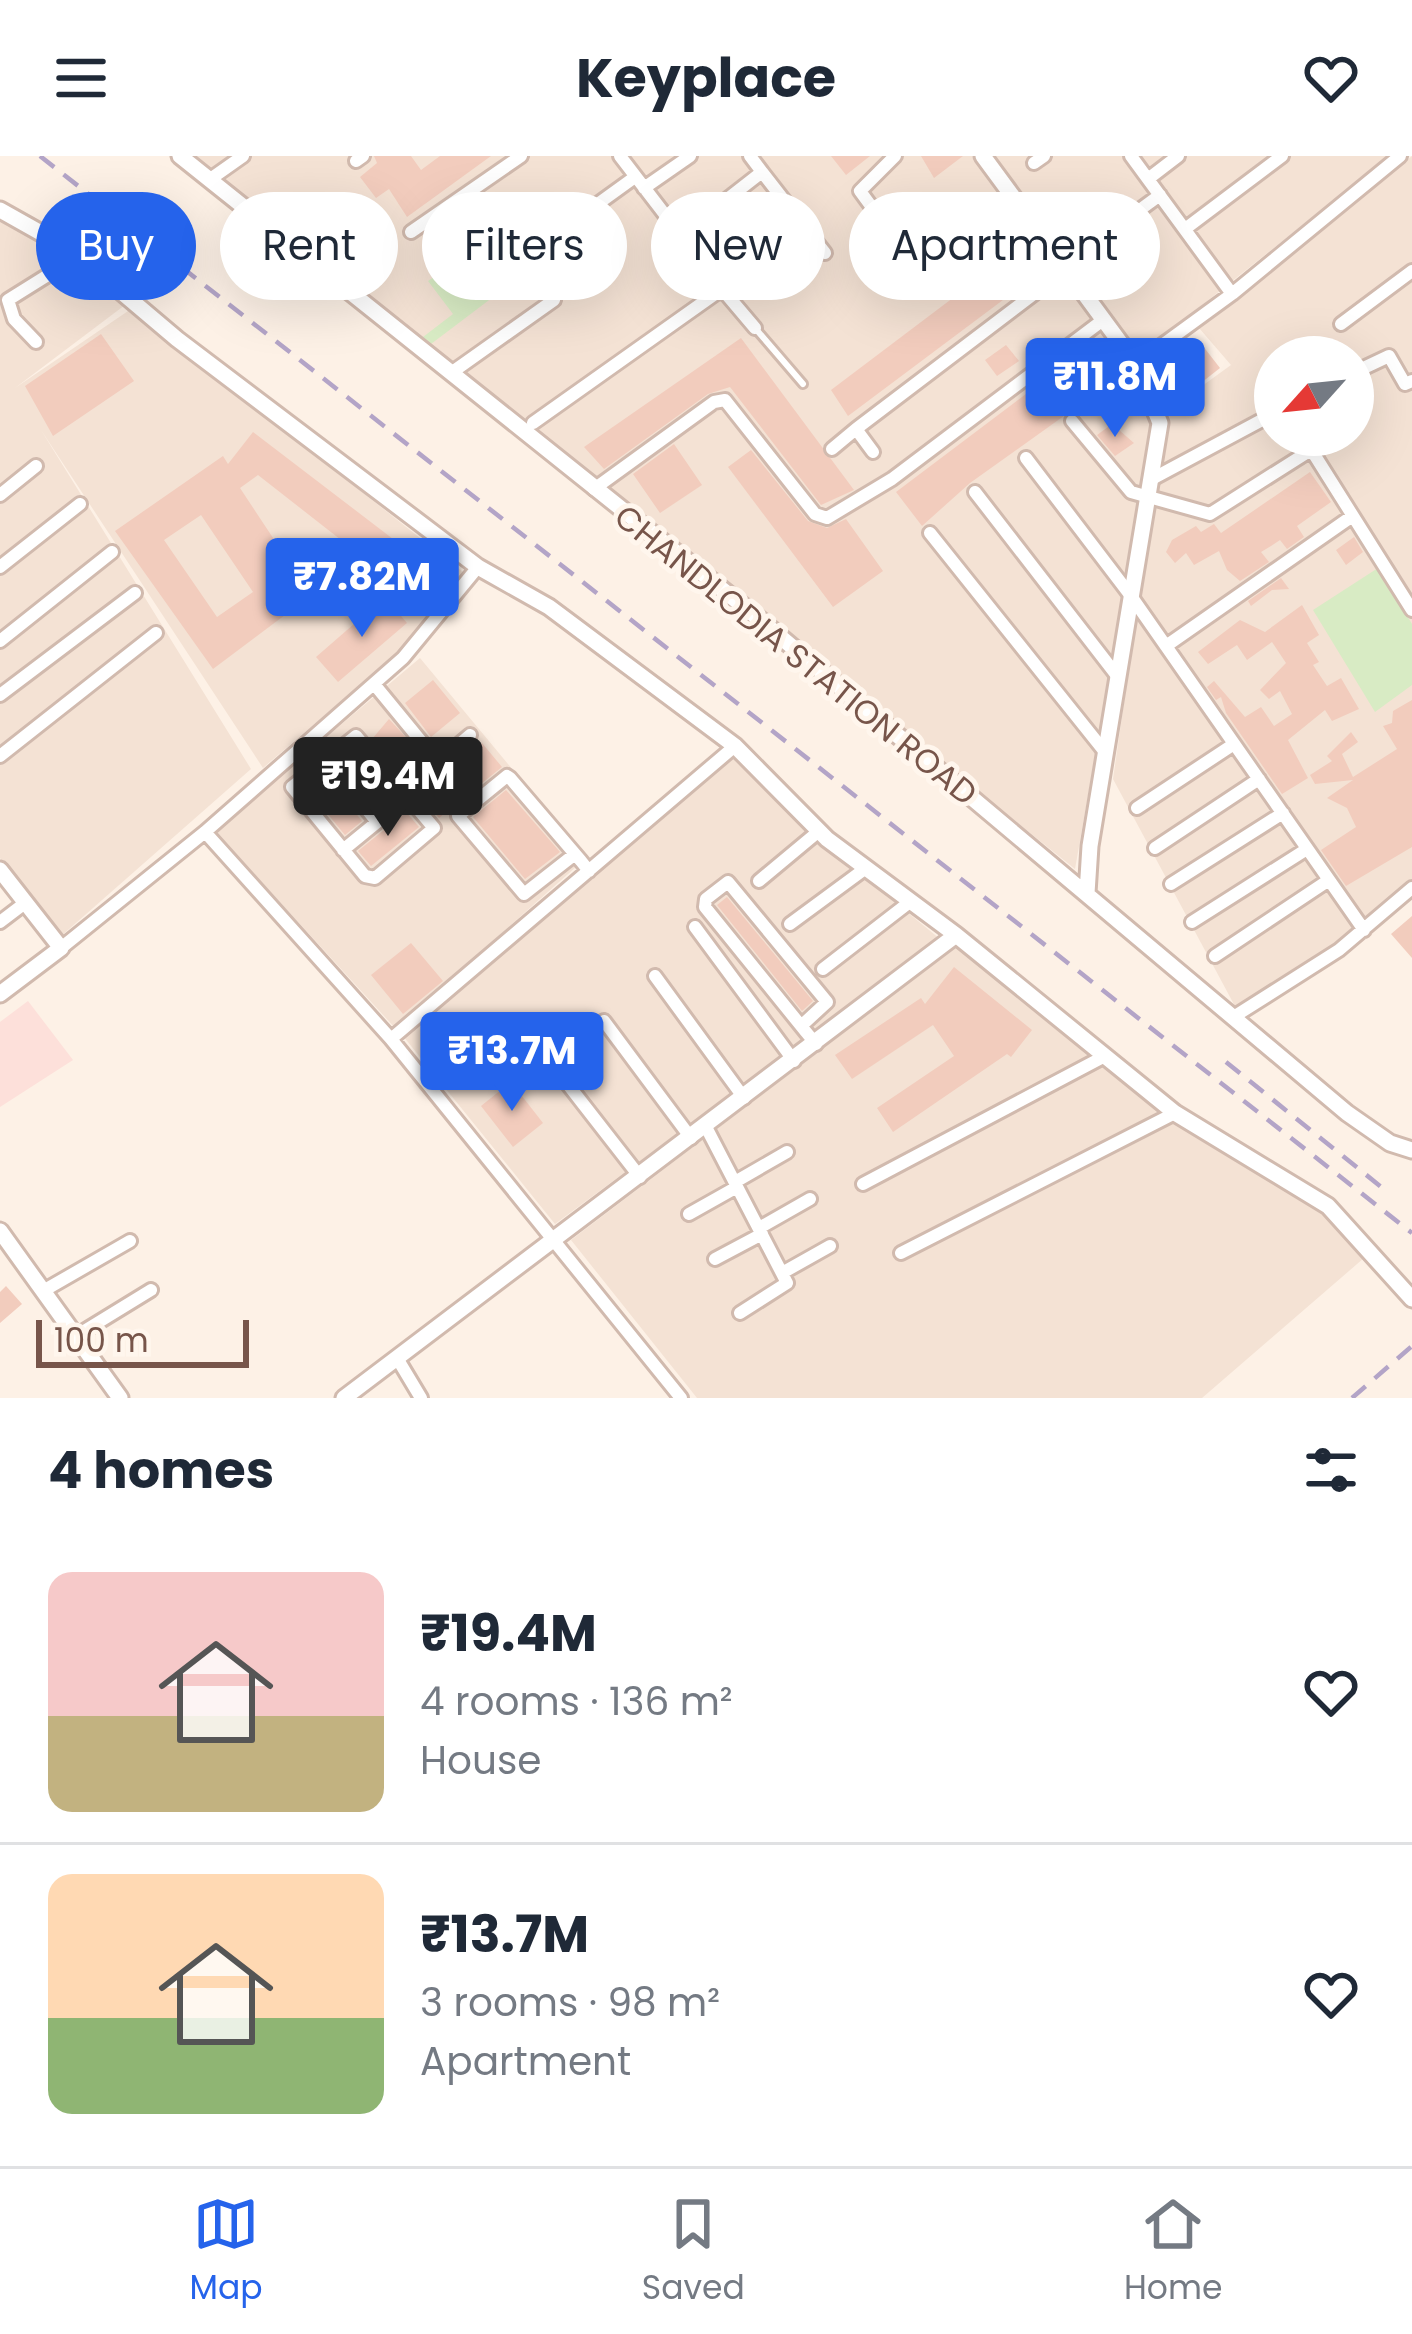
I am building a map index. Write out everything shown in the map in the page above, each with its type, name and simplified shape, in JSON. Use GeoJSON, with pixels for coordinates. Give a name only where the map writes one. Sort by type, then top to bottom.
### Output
{"type":"FeatureCollection","features":[{"type":"Feature","properties":{"kind":"street","name":"CHANDLODIA STATION ROAD"},"geometry":{"type":"LineString","coordinates":[[181,156],[807,658],[1347,1113],[1390,1143],[1412,1150]]}},
{"type":"Feature","properties":{"kind":"street"},"geometry":{"type":"LineString","coordinates":[[209,180],[243,156]]}},
{"type":"Feature","properties":{"kind":"street"},"geometry":{"type":"LineString","coordinates":[[411,232],[521,156]]}},
{"type":"Feature","properties":{"kind":"street"},"geometry":{"type":"LineString","coordinates":[[620,156],[651,199]]}},
{"type":"Feature","properties":{"kind":"street"},"geometry":{"type":"LineString","coordinates":[[625,192],[690,156]]}},
{"type":"Feature","properties":{"kind":"street"},"geometry":{"type":"LineString","coordinates":[[750,156],[778,192]]}},
{"type":"Feature","properties":{"kind":"street"},"geometry":{"type":"LineString","coordinates":[[861,192],[895,156]]}},
{"type":"Feature","properties":{"kind":"street"},"geometry":{"type":"LineString","coordinates":[[982,156],[1009,192]]}},
{"type":"Feature","properties":{"kind":"street"},"geometry":{"type":"LineString","coordinates":[[1131,156],[1158,192]]}},
{"type":"Feature","properties":{"kind":"street"},"geometry":{"type":"LineString","coordinates":[[1148,179],[1178,156]]}},
{"type":"Feature","properties":{"kind":"street"},"geometry":{"type":"LineString","coordinates":[[1185,229],[1282,156]]}},
{"type":"Feature","properties":{"kind":"street"},"geometry":{"type":"LineString","coordinates":[[1136,364],[1232,294],[1400,156]]}},
{"type":"Feature","properties":{"kind":"street"},"geometry":{"type":"LineString","coordinates":[[736,192],[762,172]]}},
{"type":"Feature","properties":{"kind":"street"},"geometry":{"type":"LineString","coordinates":[[1160,195],[1232,294]]}},
{"type":"Feature","properties":{"kind":"street"},"geometry":{"type":"LineString","coordinates":[[0,210],[36,230]]}},
{"type":"Feature","properties":{"kind":"street"},"geometry":{"type":"LineString","coordinates":[[1341,324],[1412,271]]}},
{"type":"Feature","properties":{"kind":"street"},"geometry":{"type":"LineString","coordinates":[[36,282],[8,300],[14,319],[36,342]]}},
{"type":"Feature","properties":{"kind":"street"},"geometry":{"type":"LineString","coordinates":[[131,300],[478,567],[549,607],[735,746],[819,831],[1175,1113],[1328,1206],[1412,1299]]}},
{"type":"Feature","properties":{"kind":"street"},"geometry":{"type":"LineString","coordinates":[[452,373],[554,300]]}},
{"type":"Feature","properties":{"kind":"street"},"geometry":{"type":"LineString","coordinates":[[533,423],[708,300]]}},
{"type":"Feature","properties":{"kind":"street"},"geometry":{"type":"LineString","coordinates":[[731,300],[755,328]]}},
{"type":"Feature","properties":{"kind":"street"},"geometry":{"type":"LineString","coordinates":[[832,448],[1026,300]]}},
{"type":"Feature","properties":{"kind":"street"},"geometry":{"type":"LineString","coordinates":[[1087,300],[1136,364],[1160,423],[1105,752],[1087,893]]}},
{"type":"Feature","properties":{"kind":"street"},"geometry":{"type":"LineString","coordinates":[[594,489],[713,402],[725,400],[814,514],[826,518],[892,479],[1103,320]]}},
{"type":"Feature","properties":{"kind":"street"},"geometry":{"type":"LineString","coordinates":[[1374,363],[1389,356],[1405,384],[1412,381]]}},
{"type":"Feature","properties":{"kind":"street"},"geometry":{"type":"LineString","coordinates":[[1072,421],[1124,486],[1147,500],[1210,514],[1302,456]]}},
{"type":"Feature","properties":{"kind":"street"},"geometry":{"type":"LineString","coordinates":[[1150,480],[1254,424]]}},
{"type":"Feature","properties":{"kind":"street"},"geometry":{"type":"LineString","coordinates":[[856,429],[873,452]]}},
{"type":"Feature","properties":{"kind":"street"},"geometry":{"type":"LineString","coordinates":[[1315,456],[1410,604]]}},
{"type":"Feature","properties":{"kind":"street"},"geometry":{"type":"LineString","coordinates":[[1026,458],[1131,596],[1364,930]]}},
{"type":"Feature","properties":{"kind":"street"},"geometry":{"type":"LineString","coordinates":[[0,495],[36,466]]}},
{"type":"Feature","properties":{"kind":"street"},"geometry":{"type":"LineString","coordinates":[[975,492],[1118,676]]}},
{"type":"Feature","properties":{"kind":"street"},"geometry":{"type":"LineString","coordinates":[[0,567],[80,504]]}},
{"type":"Feature","properties":{"kind":"street"},"geometry":{"type":"LineString","coordinates":[[1166,646],[1351,517]]}},
{"type":"Feature","properties":{"kind":"street"},"geometry":{"type":"LineString","coordinates":[[930,532],[1105,752]]}},
{"type":"Feature","properties":{"kind":"street"},"geometry":{"type":"LineString","coordinates":[[0,639],[112,552]]}},
{"type":"Feature","properties":{"kind":"street"},"geometry":{"type":"LineString","coordinates":[[0,994],[205,832],[374,684],[403,658],[478,567]]}},
{"type":"Feature","properties":{"kind":"street"},"geometry":{"type":"LineString","coordinates":[[0,695],[135,593]]}},
{"type":"Feature","properties":{"kind":"street"},"geometry":{"type":"LineString","coordinates":[[0,756],[156,633]]}},
{"type":"Feature","properties":{"kind":"street"},"geometry":{"type":"LineString","coordinates":[[374,684],[434,757],[444,758],[470,735]]}},
{"type":"Feature","properties":{"kind":"street"},"geometry":{"type":"LineString","coordinates":[[356,736],[409,796],[434,828],[381,873],[365,876],[292,787],[356,736]]}},
{"type":"Feature","properties":{"kind":"street"},"geometry":{"type":"LineString","coordinates":[[310,740],[377,822]]}},
{"type":"Feature","properties":{"kind":"street"},"geometry":{"type":"LineString","coordinates":[[1136,808],[1234,744]]}},
{"type":"Feature","properties":{"kind":"street"},"geometry":{"type":"LineString","coordinates":[[391,1039],[735,746]]}},
{"type":"Feature","properties":{"kind":"street"},"geometry":{"type":"LineString","coordinates":[[575,854],[524,894],[458,816],[507,776],[575,854],[589,871]]}},
{"type":"Feature","properties":{"kind":"street"},"geometry":{"type":"LineString","coordinates":[[1155,848],[1258,779]]}},
{"type":"Feature","properties":{"kind":"street"},"geometry":{"type":"LineString","coordinates":[[343,850],[409,796]]}},
{"type":"Feature","properties":{"kind":"street"},"geometry":{"type":"LineString","coordinates":[[1171,884],[1282,813]]}},
{"type":"Feature","properties":{"kind":"street"},"geometry":{"type":"LineString","coordinates":[[759,881],[819,831]]}},
{"type":"Feature","properties":{"kind":"street"},"geometry":{"type":"LineString","coordinates":[[205,832],[391,1039],[681,1398]]}},
{"type":"Feature","properties":{"kind":"street"},"geometry":{"type":"LineString","coordinates":[[1192,922],[1307,849]]}},
{"type":"Feature","properties":{"kind":"street"},"geometry":{"type":"LineString","coordinates":[[790,925],[866,868]]}},
{"type":"Feature","properties":{"kind":"street"},"geometry":{"type":"LineString","coordinates":[[0,871],[61,948]]}},
{"type":"Feature","properties":{"kind":"street"},"geometry":{"type":"LineString","coordinates":[[1215,956],[1329,880]]}},
{"type":"Feature","properties":{"kind":"street"},"geometry":{"type":"LineString","coordinates":[[801,1026],[826,1002],[728,881],[706,899],[705,907],[801,1026],[816,1044]]}},
{"type":"Feature","properties":{"kind":"street"},"geometry":{"type":"LineString","coordinates":[[1235,1016],[1409,897]]}},
{"type":"Feature","properties":{"kind":"street"},"geometry":{"type":"LineString","coordinates":[[823,969],[911,902]]}},
{"type":"Feature","properties":{"kind":"street"},"geometry":{"type":"LineString","coordinates":[[0,922],[25,903]]}},
{"type":"Feature","properties":{"kind":"street"},"geometry":{"type":"LineString","coordinates":[[695,927],[794,1061]]}},
{"type":"Feature","properties":{"kind":"street"},"geometry":{"type":"LineString","coordinates":[[344,1398],[956,935]]}},
{"type":"Feature","properties":{"kind":"street"},"geometry":{"type":"LineString","coordinates":[[655,976],[744,1098]]}},
{"type":"Feature","properties":{"kind":"street"},"geometry":{"type":"LineString","coordinates":[[604,1022],[691,1138]]}},
{"type":"Feature","properties":{"kind":"street"},"geometry":{"type":"LineString","coordinates":[[863,1184],[1105,1056]]}},
{"type":"Feature","properties":{"kind":"street"},"geometry":{"type":"LineString","coordinates":[[559,1073],[640,1177]]}},
{"type":"Feature","properties":{"kind":"street"},"geometry":{"type":"LineString","coordinates":[[901,1253],[1175,1113]]}},
{"type":"Feature","properties":{"kind":"street"},"geometry":{"type":"LineString","coordinates":[[706,1127],[785,1287],[740,1312]]}},
{"type":"Feature","properties":{"kind":"street"},"geometry":{"type":"LineString","coordinates":[[689,1214],[787,1152]]}},
{"type":"Feature","properties":{"kind":"street"},"geometry":{"type":"LineString","coordinates":[[715,1259],[810,1199]]}},
{"type":"Feature","properties":{"kind":"street"},"geometry":{"type":"LineString","coordinates":[[0,1231],[120,1398]]}},
{"type":"Feature","properties":{"kind":"street"},"geometry":{"type":"LineString","coordinates":[[43,1291],[130,1241]]}},
{"type":"Feature","properties":{"kind":"street"},"geometry":{"type":"LineString","coordinates":[[782,1273],[830,1246]]}},
{"type":"Feature","properties":{"kind":"street"},"geometry":{"type":"LineString","coordinates":[[76,1336],[152,1291]]}},
{"type":"Feature","properties":{"kind":"street"},"geometry":{"type":"LineString","coordinates":[[397,1358],[421,1398]]}},
{"type":"Feature","properties":{"kind":"lane"},"geometry":{"type":"LineString","coordinates":[[755,328],[803,384]]}},
{"type":"Feature","properties":{"kind":"shaded area"},"geometry":{"type":"Polygon","coordinates":[[[187,156],[972,156],[999,192],[849,192],[849,300],[1082,300],[1131,365],[1153,427],[1075,869],[366,300],[398,300],[398,192],[232,192],[187,156]]]}},
{"type":"Feature","properties":{"kind":"shaded area"},"geometry":{"type":"Polygon","coordinates":[[[991,156],[1389,156],[1137,357],[1096,300],[1160,300],[1160,192],[1017,192],[991,156]]]}},
{"type":"Feature","properties":{"kind":"shaded area"},"geometry":{"type":"Polygon","coordinates":[[[1412,156],[1412,882],[1336,947],[1237,1010],[1113,779],[1166,412],[1231,365],[1199,328],[1412,156]]]}},
{"type":"Feature","properties":{"kind":"shaded area"},"geometry":{"type":"Polygon","coordinates":[[[0,210],[36,236],[36,300],[129,302],[15,388],[131,309],[463,572],[397,653],[263,768],[41,430],[251,769],[60,937],[0,858],[0,210]]]}},
{"type":"Feature","properties":{"kind":"shaded area"},"geometry":{"type":"Polygon","coordinates":[[[420,658],[586,858],[395,1028],[215,831],[420,658]]]}},
{"type":"Feature","properties":{"kind":"shaded area"},"geometry":{"type":"Polygon","coordinates":[[[734,750],[824,844],[940,939],[555,1224],[403,1036],[734,750]]]}},
{"type":"Feature","properties":{"kind":"shaded area"},"geometry":{"type":"Polygon","coordinates":[[[956,947],[1166,1111],[1322,1212],[1364,1258],[1202,1398],[697,1398],[571,1240],[956,947]]]}},
{"type":"Feature","properties":{"kind":"shaded area"},"geometry":{"type":"Polygon","coordinates":[[[28,1001],[73,1060],[0,1107],[0,1022],[28,1001]]]}},
{"type":"Feature","properties":{"kind":"green space"},"geometry":{"type":"Polygon","coordinates":[[[442,300],[489,300],[431,344],[423,337],[453,314],[442,300]]]}},
{"type":"Feature","properties":{"kind":"green space"},"geometry":{"type":"Polygon","coordinates":[[[1378,568],[1412,624],[1412,685],[1375,712],[1313,610],[1378,568]]]}},
{"type":"Feature","properties":{"kind":"building"},"geometry":{"type":"Polygon","coordinates":[[[374,156],[411,156],[421,170],[440,156],[491,156],[441,192],[422,192],[422,206],[407,217],[398,203],[398,192],[371,192],[360,177],[377,163],[374,156]]]}},
{"type":"Feature","properties":{"kind":"building"},"geometry":{"type":"Polygon","coordinates":[[[831,156],[870,156],[846,175],[831,156]]]}},
{"type":"Feature","properties":{"kind":"building"},"geometry":{"type":"Polygon","coordinates":[[[921,156],[963,156],[934,178],[921,156]]]}},
{"type":"Feature","properties":{"kind":"building"},"geometry":{"type":"Polygon","coordinates":[[[950,300],[1003,300],[848,416],[831,390],[950,300]]]}},
{"type":"Feature","properties":{"kind":"building"},"geometry":{"type":"Polygon","coordinates":[[[101,334],[134,381],[53,436],[25,386],[101,334]]]}},
{"type":"Feature","properties":{"kind":"building"},"geometry":{"type":"Polygon","coordinates":[[[741,338],[854,490],[821,505],[730,387],[708,394],[604,469],[584,447],[741,338]]]}},
{"type":"Feature","properties":{"kind":"building"},"geometry":{"type":"Polygon","coordinates":[[[1199,341],[1220,368],[1192,390],[1171,363],[1199,341]]]}},
{"type":"Feature","properties":{"kind":"building"},"geometry":{"type":"Polygon","coordinates":[[[1092,344],[1117,378],[970,483],[922,526],[896,492],[1092,344]]]}},
{"type":"Feature","properties":{"kind":"building"},"geometry":{"type":"Polygon","coordinates":[[[1006,345],[1019,361],[997,376],[985,360],[1006,345]]]}},
{"type":"Feature","properties":{"kind":"building"},"geometry":{"type":"Polygon","coordinates":[[[1112,424],[1134,443],[1115,456],[1097,435],[1112,424]]]}},
{"type":"Feature","properties":{"kind":"building"},"geometry":{"type":"Polygon","coordinates":[[[253,432],[448,581],[428,608],[258,475],[240,488],[291,565],[325,541],[345,570],[213,669],[115,531],[223,456],[228,464],[253,432]],[[201,515],[164,540],[217,617],[253,592],[201,515]]]}},
{"type":"Feature","properties":{"kind":"building"},"geometry":{"type":"Polygon","coordinates":[[[674,444],[702,485],[660,513],[633,474],[674,444]]]}},
{"type":"Feature","properties":{"kind":"building"},"geometry":{"type":"Polygon","coordinates":[[[751,450],[808,521],[827,528],[846,519],[883,571],[833,607],[728,467],[751,450]]]}},
{"type":"Feature","properties":{"kind":"building"},"geometry":{"type":"Polygon","coordinates":[[[1310,472],[1331,502],[1297,526],[1304,537],[1287,549],[1280,540],[1261,552],[1269,562],[1240,581],[1227,570],[1219,551],[1194,565],[1186,553],[1175,563],[1166,552],[1172,540],[1196,526],[1201,532],[1214,524],[1221,533],[1310,472]]]}},
{"type":"Feature","properties":{"kind":"building"},"geometry":{"type":"Polygon","coordinates":[[[1354,537],[1363,552],[1346,565],[1336,550],[1354,537]]]}},
{"type":"Feature","properties":{"kind":"building"},"geometry":{"type":"Polygon","coordinates":[[[1281,578],[1289,589],[1272,590],[1251,606],[1248,601],[1281,578]]]}},
{"type":"Feature","properties":{"kind":"building"},"geometry":{"type":"Polygon","coordinates":[[[385,597],[407,623],[338,682],[316,657],[385,597]]]}},
{"type":"Feature","properties":{"kind":"building"},"geometry":{"type":"Polygon","coordinates":[[[1302,605],[1319,635],[1307,643],[1319,662],[1313,665],[1327,686],[1341,678],[1359,709],[1332,721],[1325,710],[1288,740],[1308,778],[1282,794],[1226,713],[1221,697],[1216,700],[1207,687],[1214,681],[1245,717],[1261,707],[1274,726],[1292,714],[1280,691],[1269,699],[1260,690],[1286,663],[1272,642],[1247,660],[1237,645],[1208,664],[1198,652],[1240,620],[1265,632],[1302,605]]]}},
{"type":"Feature","properties":{"kind":"building"},"geometry":{"type":"Polygon","coordinates":[[[433,680],[460,713],[431,737],[405,703],[433,680]]]}},
{"type":"Feature","properties":{"kind":"building"},"geometry":{"type":"Polygon","coordinates":[[[1412,700],[1412,847],[1346,886],[1321,850],[1356,827],[1347,808],[1327,798],[1353,780],[1315,784],[1310,775],[1332,761],[1327,756],[1351,732],[1358,742],[1342,754],[1353,777],[1397,749],[1383,726],[1392,723],[1393,711],[1412,700]]]}},
{"type":"Feature","properties":{"kind":"building"},"geometry":{"type":"Polygon","coordinates":[[[389,719],[443,777],[482,743],[502,767],[439,818],[372,739],[389,719]]]}},
{"type":"Feature","properties":{"kind":"building"},"geometry":{"type":"Polygon","coordinates":[[[356,753],[378,779],[365,790],[343,764],[356,753]]]}},
{"type":"Feature","properties":{"kind":"building"},"geometry":{"type":"Polygon","coordinates":[[[325,775],[362,821],[345,835],[308,790],[325,775]]]}},
{"type":"Feature","properties":{"kind":"building"},"geometry":{"type":"Polygon","coordinates":[[[506,790],[560,852],[525,879],[473,817],[506,790]]]}},
{"type":"Feature","properties":{"kind":"building"},"geometry":{"type":"Polygon","coordinates":[[[406,812],[419,827],[371,866],[358,851],[406,812]]]}},
{"type":"Feature","properties":{"kind":"building"},"geometry":{"type":"Polygon","coordinates":[[[727,897],[813,1001],[802,1011],[717,905],[727,897]]]}},
{"type":"Feature","properties":{"kind":"building"},"geometry":{"type":"Polygon","coordinates":[[[1412,916],[1412,958],[1391,934],[1412,916]]]}},
{"type":"Feature","properties":{"kind":"building"},"geometry":{"type":"Polygon","coordinates":[[[411,943],[443,981],[403,1014],[371,975],[411,943]]]}},
{"type":"Feature","properties":{"kind":"building"},"geometry":{"type":"Polygon","coordinates":[[[954,967],[1032,1030],[1011,1057],[1007,1054],[893,1132],[877,1108],[954,1056],[933,1025],[852,1079],[835,1055],[921,998],[925,1004],[954,967]]]}},
{"type":"Feature","properties":{"kind":"building"},"geometry":{"type":"Polygon","coordinates":[[[511,1082],[543,1123],[513,1147],[481,1106],[511,1082]]]}},
{"type":"Feature","properties":{"kind":"building"},"geometry":{"type":"Polygon","coordinates":[[[6,1286],[22,1304],[0,1323],[0,1292],[6,1286]]]}},
{"type":"Feature","properties":{"kind":"railway"},"geometry":{"type":"LineString","coordinates":[[40,156],[1412,1233]]}},
{"type":"Feature","properties":{"kind":"railway"},"geometry":{"type":"LineString","coordinates":[[1226,1062],[1385,1190]]}},
{"type":"Feature","properties":{"kind":"railway"},"geometry":{"type":"LineString","coordinates":[[1352,1398],[1412,1346]]}}]}
